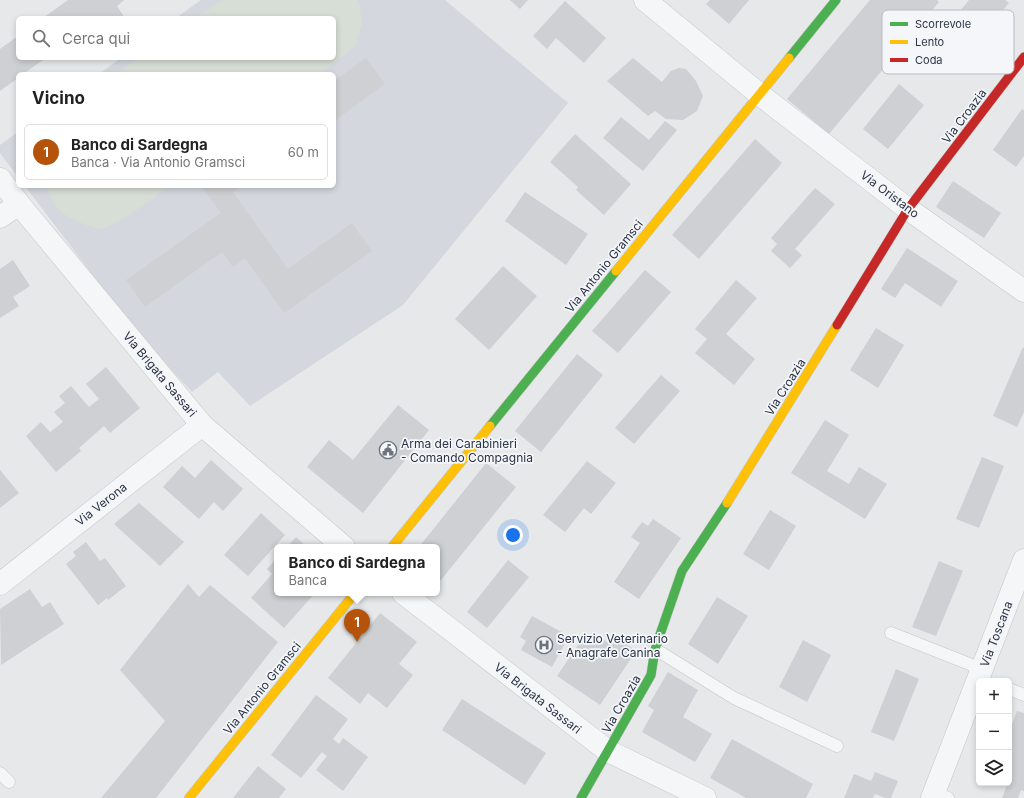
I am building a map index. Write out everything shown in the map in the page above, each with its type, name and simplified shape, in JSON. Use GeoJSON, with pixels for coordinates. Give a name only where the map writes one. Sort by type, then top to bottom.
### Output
{"type":"FeatureCollection","features":[{"type":"Feature","properties":{"kind":"street","name":"Via Oristano"},"geometry":{"type":"LineString","coordinates":[[645,0],[759,94],[908,209],[1024,291]]}},
{"type":"Feature","properties":{"kind":"street","name":"Via Antonio Gramsci"},"geometry":{"type":"LineString","coordinates":[[394,544],[836,0]]}},
{"type":"Feature","properties":{"kind":"street","name":"Via Croazia"},"geometry":{"type":"LineString","coordinates":[[1014,70],[1024,57]]}},
{"type":"Feature","properties":{"kind":"street","name":"Via Croazia"},"geometry":{"type":"LineString","coordinates":[[581,798],[651,675],[655,649],[682,571],[746,473],[908,209],[1011,74]]}},
{"type":"Feature","properties":{"kind":"street","name":"Via Brigata Sassari"},"geometry":{"type":"LineString","coordinates":[[0,178],[19,204],[202,424],[341,544]]}},
{"type":"Feature","properties":{"kind":"street"},"geometry":{"type":"LineString","coordinates":[[0,217],[19,204]]}},
{"type":"Feature","properties":{"kind":"street","name":"Via Verona"},"geometry":{"type":"LineString","coordinates":[[0,584],[202,424]]}},
{"type":"Feature","properties":{"kind":"street","name":"Via Toscana"},"geometry":{"type":"LineString","coordinates":[[938,796],[1024,560]]}},
{"type":"Feature","properties":{"kind":"street","name":"Via Antonio Gramsci"},"geometry":{"type":"LineString","coordinates":[[188,798],[353,596]]}},
{"type":"Feature","properties":{"kind":"street","name":"Via Brigata Sassari"},"geometry":{"type":"LineString","coordinates":[[407,596],[608,751],[705,798]]}},
{"type":"Feature","properties":{"kind":"lane"},"geometry":{"type":"LineString","coordinates":[[891,634],[982,676]]}},
{"type":"Feature","properties":{"kind":"lane"},"geometry":{"type":"LineString","coordinates":[[655,649],[734,698],[837,746]]}},
{"type":"Feature","properties":{"kind":"lane"},"geometry":{"type":"LineString","coordinates":[[1012,690],[1024,695]]}},
{"type":"Feature","properties":{"kind":"lane"},"geometry":{"type":"LineString","coordinates":[[0,773],[9,782]]}},
{"type":"Feature","properties":{"kind":"shaded area"},"geometry":{"type":"Polygon","coordinates":[[[201,0],[445,0],[568,103],[403,305],[250,406],[218,372],[192,392],[136,332],[27,188],[336,188],[336,72],[102,72],[118,60],[336,60],[336,16],[179,16],[201,0]]]}},
{"type":"Feature","properties":{"kind":"shaded area"},"geometry":{"type":"Polygon","coordinates":[[[222,0],[357,0],[360,6],[362,23],[355,47],[322,72],[119,72],[136,60],[336,60],[336,16],[199,16],[222,0]]]}},
{"type":"Feature","properties":{"kind":"shaded area"},"geometry":{"type":"Polygon","coordinates":[[[16,133],[16,174],[0,153],[0,145],[16,133]]]}},
{"type":"Feature","properties":{"kind":"shaded area"},"geometry":{"type":"Polygon","coordinates":[[[48,188],[166,188],[126,217],[108,227],[101,229],[94,228],[67,216],[55,206],[48,188]]]}},
{"type":"Feature","properties":{"kind":"building"},"geometry":{"type":"Polygon","coordinates":[[[68,0],[124,0],[117,6],[124,16],[46,16],[68,0]]]}},
{"type":"Feature","properties":{"kind":"building"},"geometry":{"type":"Polygon","coordinates":[[[510,0],[528,0],[520,9],[510,0]]]}},
{"type":"Feature","properties":{"kind":"building"},"geometry":{"type":"Polygon","coordinates":[[[710,0],[749,0],[729,24],[706,4],[710,0]]]}},
{"type":"Feature","properties":{"kind":"building"},"geometry":{"type":"Polygon","coordinates":[[[870,0],[937,0],[939,2],[932,10],[882,10],[882,70],[829,134],[787,99],[870,0]]]}},
{"type":"Feature","properties":{"kind":"building"},"geometry":{"type":"Polygon","coordinates":[[[969,0],[1005,0],[1009,3],[1003,10],[961,10],[969,0]]]}},
{"type":"Feature","properties":{"kind":"building"},"geometry":{"type":"Polygon","coordinates":[[[565,1],[606,38],[584,63],[556,38],[547,49],[533,36],[565,1]]]}},
{"type":"Feature","properties":{"kind":"building"},"geometry":{"type":"Polygon","coordinates":[[[16,37],[16,60],[43,60],[26,72],[16,72],[16,79],[0,91],[0,49],[16,37]]]}},
{"type":"Feature","properties":{"kind":"building"},"geometry":{"type":"Polygon","coordinates":[[[366,58],[385,84],[336,120],[336,80],[366,58]]]}},
{"type":"Feature","properties":{"kind":"building"},"geometry":{"type":"Polygon","coordinates":[[[633,58],[662,82],[671,71],[679,68],[686,69],[696,81],[703,96],[697,111],[683,120],[666,119],[655,111],[648,116],[607,81],[633,58]]]}},
{"type":"Feature","properties":{"kind":"building"},"geometry":{"type":"Polygon","coordinates":[[[899,84],[924,105],[888,149],[863,129],[899,84]]]}},
{"type":"Feature","properties":{"kind":"building"},"geometry":{"type":"Polygon","coordinates":[[[1022,109],[1024,110],[1024,156],[1016,167],[993,150],[1022,109]]]}},
{"type":"Feature","properties":{"kind":"building"},"geometry":{"type":"Polygon","coordinates":[[[621,117],[649,140],[665,121],[677,130],[643,171],[603,138],[621,117]]]}},
{"type":"Feature","properties":{"kind":"building"},"geometry":{"type":"Polygon","coordinates":[[[575,134],[631,184],[604,215],[576,190],[578,187],[550,162],[575,134]]]}},
{"type":"Feature","properties":{"kind":"building"},"geometry":{"type":"Polygon","coordinates":[[[755,139],[782,163],[699,259],[672,235],[755,139]]]}},
{"type":"Feature","properties":{"kind":"building"},"geometry":{"type":"Polygon","coordinates":[[[953,181],[1001,213],[984,238],[936,207],[953,181]]]}},
{"type":"Feature","properties":{"kind":"building"},"geometry":{"type":"Polygon","coordinates":[[[202,188],[239,188],[233,192],[288,269],[352,223],[372,251],[284,313],[245,258],[233,267],[222,252],[145,307],[126,280],[221,213],[202,188]]]}},
{"type":"Feature","properties":{"kind":"building"},"geometry":{"type":"Polygon","coordinates":[[[815,188],[835,204],[795,249],[802,255],[790,268],[771,251],[777,244],[771,238],[815,188]]]}},
{"type":"Feature","properties":{"kind":"building"},"geometry":{"type":"Polygon","coordinates":[[[525,192],[588,234],[566,265],[505,221],[525,192]]]}},
{"type":"Feature","properties":{"kind":"building"},"geometry":{"type":"Polygon","coordinates":[[[907,248],[958,281],[941,307],[905,283],[895,298],[881,289],[907,248]]]}},
{"type":"Feature","properties":{"kind":"building"},"geometry":{"type":"Polygon","coordinates":[[[13,260],[30,286],[13,297],[19,306],[0,318],[0,269],[13,260]]]}},
{"type":"Feature","properties":{"kind":"building"},"geometry":{"type":"Polygon","coordinates":[[[503,266],[537,296],[489,350],[455,319],[503,266]]]}},
{"type":"Feature","properties":{"kind":"building"},"geometry":{"type":"Polygon","coordinates":[[[645,270],[671,292],[618,353],[592,331],[645,270]]]}},
{"type":"Feature","properties":{"kind":"building"},"geometry":{"type":"Polygon","coordinates":[[[736,280],[757,298],[726,334],[755,359],[734,385],[695,353],[707,339],[695,329],[736,280]]]}},
{"type":"Feature","properties":{"kind":"building"},"geometry":{"type":"Polygon","coordinates":[[[876,328],[904,345],[878,388],[850,370],[876,328]]]}},
{"type":"Feature","properties":{"kind":"building"},"geometry":{"type":"Polygon","coordinates":[[[1023,347],[1024,412],[1017,427],[993,416],[1023,347]]]}},
{"type":"Feature","properties":{"kind":"building"},"geometry":{"type":"Polygon","coordinates":[[[577,354],[603,375],[541,452],[515,431],[577,354]]]}},
{"type":"Feature","properties":{"kind":"building"},"geometry":{"type":"Polygon","coordinates":[[[106,367],[140,408],[110,433],[104,426],[79,448],[81,451],[56,472],[26,436],[41,422],[50,432],[63,422],[54,412],[65,403],[59,396],[71,386],[89,407],[99,399],[86,384],[106,367]]]}},
{"type":"Feature","properties":{"kind":"building"},"geometry":{"type":"Polygon","coordinates":[[[661,375],[680,391],[634,444],[615,428],[661,375]]]}},
{"type":"Feature","properties":{"kind":"building","name":"Arma dei Carabinieri - Comando Compagnia"},"geometry":{"type":"Polygon","coordinates":[[[398,405],[429,430],[363,513],[307,467],[329,440],[353,460],[398,405]]]}},
{"type":"Feature","properties":{"kind":"building"},"geometry":{"type":"Polygon","coordinates":[[[825,420],[849,435],[827,471],[849,484],[859,467],[887,484],[865,519],[791,473],[825,420]]]}},
{"type":"Feature","properties":{"kind":"building"},"geometry":{"type":"Polygon","coordinates":[[[982,457],[1004,466],[979,528],[956,519],[982,457]]]}},
{"type":"Feature","properties":{"kind":"building"},"geometry":{"type":"Polygon","coordinates":[[[211,460],[243,489],[223,511],[214,502],[199,519],[163,487],[182,466],[195,478],[211,460]]]}},
{"type":"Feature","properties":{"kind":"building"},"geometry":{"type":"Polygon","coordinates":[[[587,461],[616,483],[591,514],[584,508],[565,532],[543,515],[587,461]]]}},
{"type":"Feature","properties":{"kind":"building"},"geometry":{"type":"Polygon","coordinates":[[[486,463],[516,487],[440,581],[440,544],[421,544],[486,463]]]}},
{"type":"Feature","properties":{"kind":"building"},"geometry":{"type":"Polygon","coordinates":[[[0,470],[19,493],[0,508],[0,470]]]}},
{"type":"Feature","properties":{"kind":"building"},"geometry":{"type":"Polygon","coordinates":[[[139,503],[184,542],[160,566],[114,524],[139,503]]]}},
{"type":"Feature","properties":{"kind":"building"},"geometry":{"type":"Polygon","coordinates":[[[770,510],[796,526],[769,570],[743,554],[770,510]]]}},
{"type":"Feature","properties":{"kind":"building"},"geometry":{"type":"Polygon","coordinates":[[[261,513],[285,535],[277,544],[274,544],[274,547],[248,576],[224,555],[261,513]]]}},
{"type":"Feature","properties":{"kind":"building"},"geometry":{"type":"Polygon","coordinates":[[[653,519],[681,538],[639,599],[614,582],[640,543],[631,537],[642,522],[648,526],[653,519]]]}},
{"type":"Feature","properties":{"kind":"building"},"geometry":{"type":"Polygon","coordinates":[[[296,537],[304,544],[290,544],[296,537]]]}},
{"type":"Feature","properties":{"kind":"building"},"geometry":{"type":"Polygon","coordinates":[[[86,542],[100,561],[105,558],[126,586],[108,600],[107,598],[98,605],[66,564],[76,556],[73,552],[86,542]]]}},
{"type":"Feature","properties":{"kind":"building"},"geometry":{"type":"Polygon","coordinates":[[[508,560],[529,577],[487,628],[467,612],[508,560]]]}},
{"type":"Feature","properties":{"kind":"building"},"geometry":{"type":"Polygon","coordinates":[[[274,561],[274,596],[312,596],[284,628],[251,598],[272,574],[267,569],[274,561]]]}},
{"type":"Feature","properties":{"kind":"building"},"geometry":{"type":"Polygon","coordinates":[[[939,561],[963,571],[936,636],[912,627],[939,561]]]}},
{"type":"Feature","properties":{"kind":"building"},"geometry":{"type":"Polygon","coordinates":[[[188,584],[199,597],[210,585],[278,642],[156,798],[101,798],[165,721],[120,670],[188,584]]]}},
{"type":"Feature","properties":{"kind":"building"},"geometry":{"type":"Polygon","coordinates":[[[30,589],[42,607],[50,602],[64,624],[1,665],[0,609],[30,589]]]}},
{"type":"Feature","properties":{"kind":"building"},"geometry":{"type":"Polygon","coordinates":[[[717,597],[748,616],[718,664],[688,644],[717,597]]]}},
{"type":"Feature","properties":{"kind":"building"},"geometry":{"type":"Polygon","coordinates":[[[380,613],[417,642],[399,664],[413,675],[387,708],[368,693],[360,704],[328,678],[380,613]]]}},
{"type":"Feature","properties":{"kind":"building","name":"Servizio Veterinario - Anagrafe Canina"},"geometry":{"type":"Polygon","coordinates":[[[532,616],[569,636],[552,667],[521,650],[526,641],[520,637],[532,616]]]}},
{"type":"Feature","properties":{"kind":"building"},"geometry":{"type":"Polygon","coordinates":[[[584,636],[596,644],[601,638],[610,644],[615,636],[636,651],[600,705],[557,676],[584,636]]]}},
{"type":"Feature","properties":{"kind":"building"},"geometry":{"type":"Polygon","coordinates":[[[803,640],[831,655],[807,702],[779,687],[803,640]]]}},
{"type":"Feature","properties":{"kind":"building"},"geometry":{"type":"Polygon","coordinates":[[[896,669],[919,679],[894,741],[871,732],[896,669]]]}},
{"type":"Feature","properties":{"kind":"building"},"geometry":{"type":"Polygon","coordinates":[[[668,672],[698,690],[683,717],[712,734],[695,762],[642,732],[654,710],[648,706],[668,672]]]}},
{"type":"Feature","properties":{"kind":"building"},"geometry":{"type":"Polygon","coordinates":[[[316,695],[348,719],[333,739],[339,744],[343,738],[368,757],[343,791],[316,770],[327,756],[322,752],[301,778],[271,755],[316,695]]]}},
{"type":"Feature","properties":{"kind":"building"},"geometry":{"type":"Polygon","coordinates":[[[462,699],[546,753],[525,785],[442,730],[462,699]]]}},
{"type":"Feature","properties":{"kind":"building"},"geometry":{"type":"Polygon","coordinates":[[[1017,711],[1024,713],[1024,791],[1021,790],[1018,798],[1002,798],[1007,786],[1012,786],[1012,724],[1017,711]]]}},
{"type":"Feature","properties":{"kind":"building"},"geometry":{"type":"Polygon","coordinates":[[[732,739],[813,784],[806,798],[746,798],[710,778],[732,739]]]}},
{"type":"Feature","properties":{"kind":"building"},"geometry":{"type":"Polygon","coordinates":[[[258,766],[286,789],[279,798],[233,798],[258,766]]]}},
{"type":"Feature","properties":{"kind":"building"},"geometry":{"type":"Polygon","coordinates":[[[875,772],[898,781],[891,798],[885,798],[875,794],[873,798],[844,798],[854,774],[871,781],[875,772]]]}},
{"type":"Feature","properties":{"kind":"traffic: fast"},"geometry":{"type":"LineString","coordinates":[[789,58],[836,0]]}},
{"type":"Feature","properties":{"kind":"traffic: fast"},"geometry":{"type":"LineString","coordinates":[[490,426],[616,271]]}},
{"type":"Feature","properties":{"kind":"traffic: fast"},"geometry":{"type":"LineString","coordinates":[[581,798],[651,675],[655,649],[682,571],[727,503]]}},
{"type":"Feature","properties":{"kind":"traffic: slow"},"geometry":{"type":"LineString","coordinates":[[616,271],[789,58]]}},
{"type":"Feature","properties":{"kind":"traffic: slow"},"geometry":{"type":"LineString","coordinates":[[727,503],[837,325]]}},
{"type":"Feature","properties":{"kind":"traffic: slow"},"geometry":{"type":"LineString","coordinates":[[394,544],[490,426]]}},
{"type":"Feature","properties":{"kind":"traffic: slow"},"geometry":{"type":"LineString","coordinates":[[189,798],[353,596]]}},
{"type":"Feature","properties":{"kind":"traffic: jam"},"geometry":{"type":"LineString","coordinates":[[1014,70],[1024,57]]}},
{"type":"Feature","properties":{"kind":"traffic: jam"},"geometry":{"type":"LineString","coordinates":[[837,325],[908,209],[1011,74]]}},
{"type":"Feature","properties":{"kind":"place","name":"Arma dei Carabinieri - Comando Compagnia"},"geometry":{"type":"Point","coordinates":[388,450]}},
{"type":"Feature","properties":{"kind":"place","name":"Banco di Sardegna"},"geometry":{"type":"Point","coordinates":[357,642]}},
{"type":"Feature","properties":{"kind":"place","name":"Servizio Veterinario - Anagrafe Canina"},"geometry":{"type":"Point","coordinates":[544,645]}}]}
